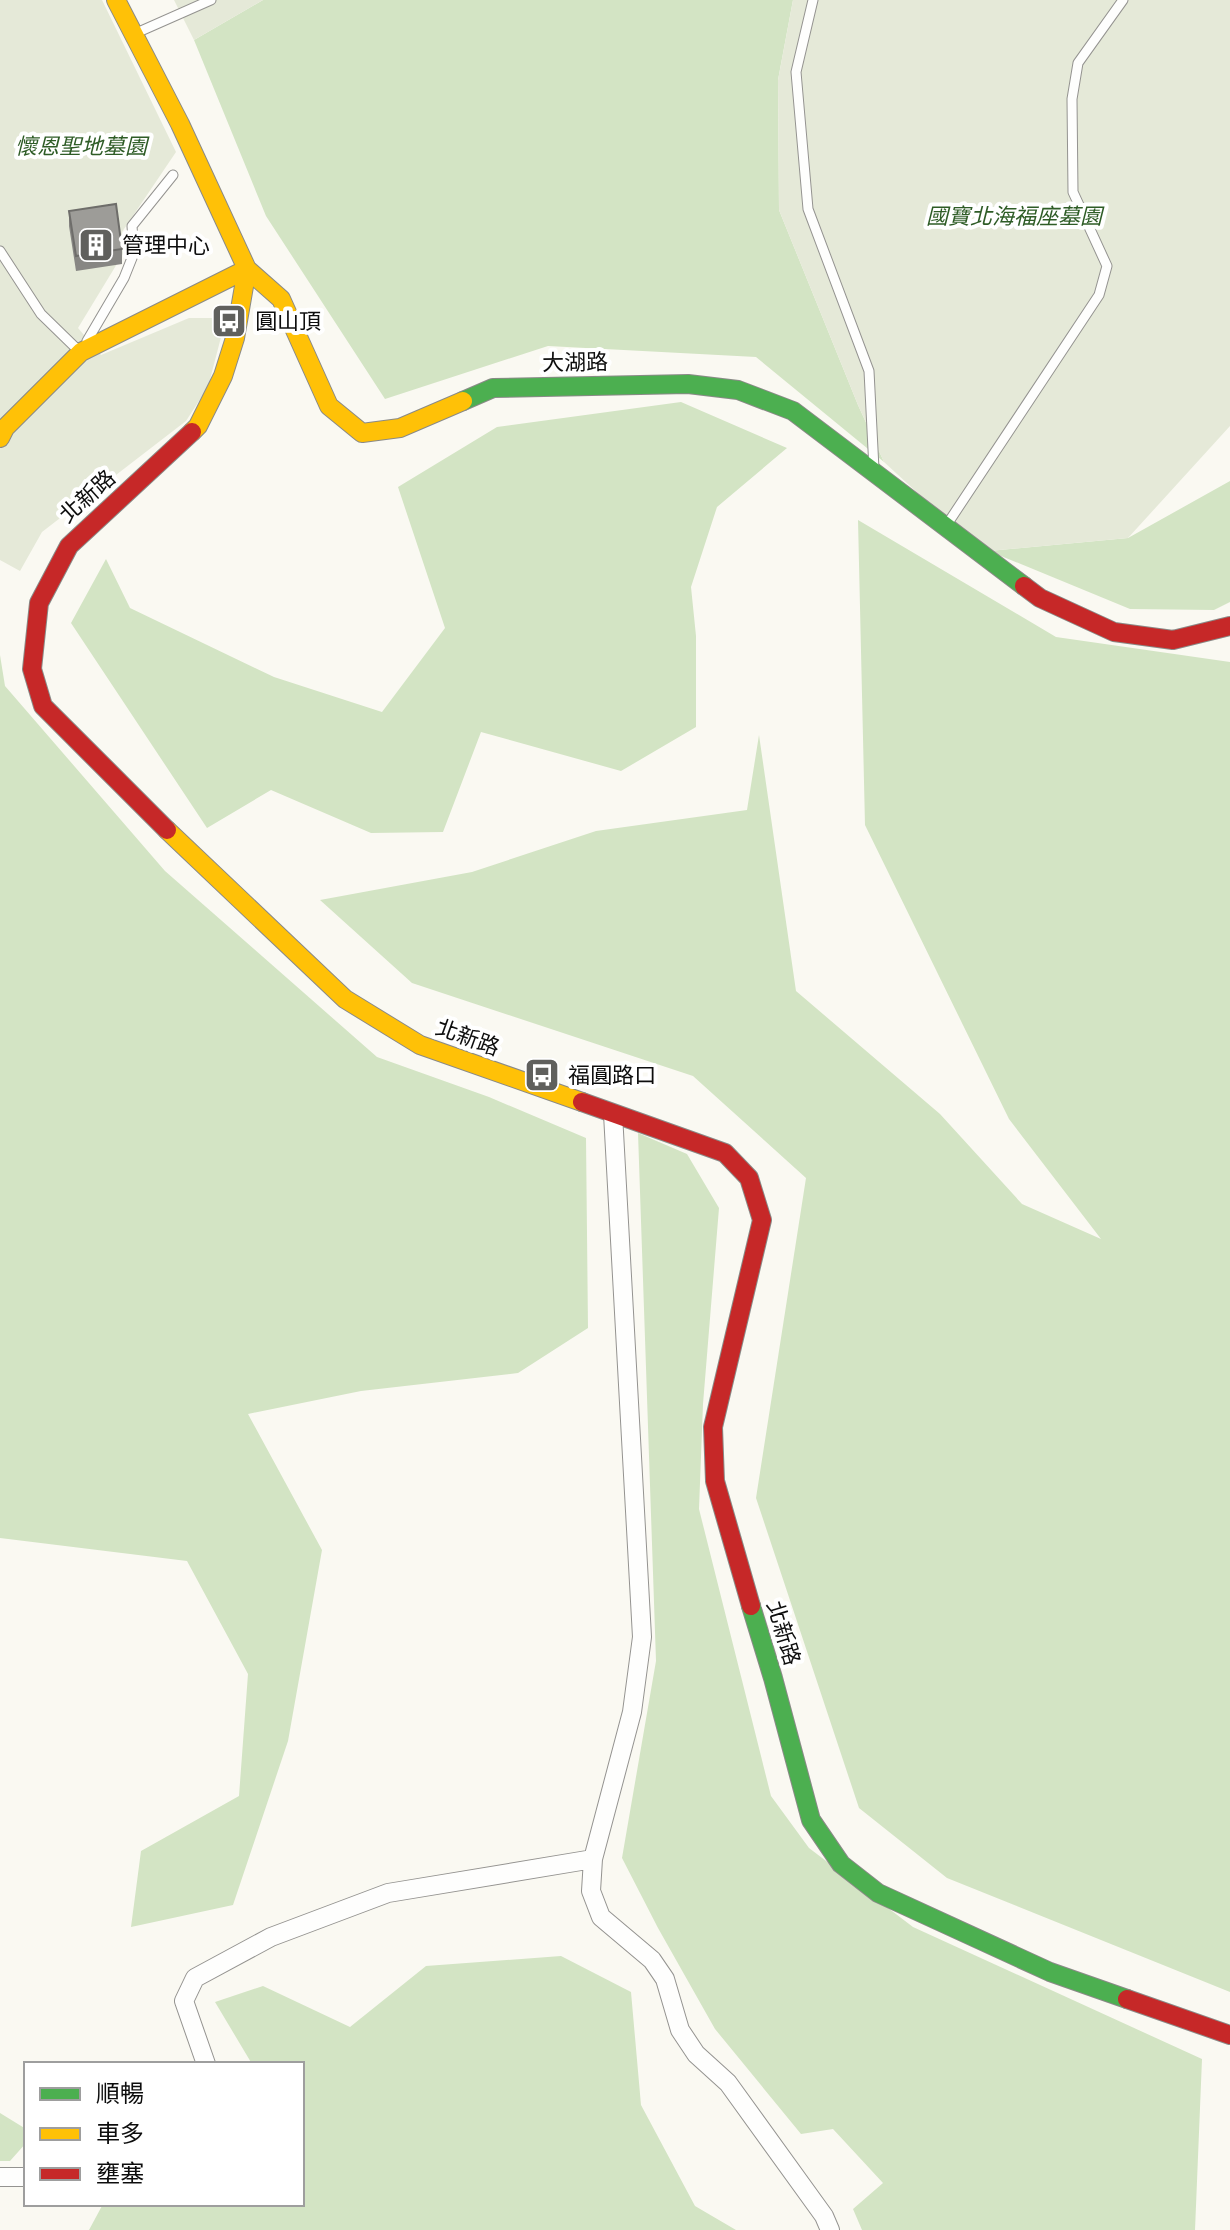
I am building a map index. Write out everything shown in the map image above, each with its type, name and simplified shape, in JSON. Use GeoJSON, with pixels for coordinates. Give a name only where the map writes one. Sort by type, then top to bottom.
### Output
{"type":"FeatureCollection","features":[{"type":"Feature","properties":{"kind":"main road"},"geometry":{"type":"LineString","coordinates":[[0,438],[5,428],[81,352],[247,269],[180,124],[116,0]]}},
{"type":"Feature","properties":{"kind":"main road","name":"大湖路"},"geometry":{"type":"LineString","coordinates":[[247,269],[281,299],[329,406],[362,433],[400,428],[493,388],[688,384],[738,390],[793,411],[1040,598],[1114,632],[1173,640],[1230,626]]}},
{"type":"Feature","properties":{"kind":"main road","name":"北新路"},"geometry":{"type":"LineString","coordinates":[[247,269],[235,338],[223,376],[198,426],[69,546],[39,603],[32,669],[43,706],[166,829],[345,999],[420,1045],[725,1153],[749,1178],[762,1220],[713,1427],[715,1481],[811,1820],[841,1864],[878,1893],[1050,1972],[1230,2035]]}},
{"type":"Feature","properties":{"kind":"street"},"geometry":{"type":"LineString","coordinates":[[613,1114],[642,1637],[632,1712],[593,1859],[591,1891],[601,1917],[652,1960],[665,1979],[680,2030],[696,2054],[728,2083],[824,2216],[830,2230]]}},
{"type":"Feature","properties":{"kind":"street"},"geometry":{"type":"LineString","coordinates":[[205,2062],[184,2001],[195,1978],[271,1937],[388,1893],[593,1859]]}},
{"type":"Feature","properties":{"kind":"street"},"geometry":{"type":"LineString","coordinates":[[0,2177],[24,2177]]}},
{"type":"Feature","properties":{"kind":"lane"},"geometry":{"type":"LineString","coordinates":[[134,34],[211,0]]}},
{"type":"Feature","properties":{"kind":"lane"},"geometry":{"type":"LineString","coordinates":[[813,0],[796,72],[808,209],[869,371],[874,473]]}},
{"type":"Feature","properties":{"kind":"lane"},"geometry":{"type":"LineString","coordinates":[[946,526],[1099,295],[1107,266],[1073,192],[1072,99],[1078,63],[1123,0]]}},
{"type":"Feature","properties":{"kind":"lane"},"geometry":{"type":"LineString","coordinates":[[0,251],[41,314],[81,352],[124,278],[134,253],[132,226],[173,175]]}},
{"type":"Feature","properties":{"kind":"green space","name":"懷恩聖地墓園"},"geometry":{"type":"Polygon","coordinates":[[[0,0],[102,0],[176,152],[122,232],[126,249],[78,328],[101,355],[189,318],[226,318],[208,387],[186,421],[42,532],[20,571],[0,560],[0,0]]]}},
{"type":"Feature","properties":{"kind":"green space"},"geometry":{"type":"Polygon","coordinates":[[[174,0],[263,0],[194,40],[174,0]]]}},
{"type":"Feature","properties":{"kind":"green space"},"geometry":{"type":"Polygon","coordinates":[[[263,0],[793,0],[778,80],[779,210],[884,462],[756,357],[548,346],[385,399],[266,216],[194,40],[263,0]]]}},
{"type":"Feature","properties":{"kind":"green space","name":"國寶北海福座墓園"},"geometry":{"type":"Polygon","coordinates":[[[793,0],[1230,0],[1230,426],[1128,538],[989,551],[946,519],[884,462],[779,210],[778,80],[793,0]]]}},
{"type":"Feature","properties":{"kind":"green space"},"geometry":{"type":"Polygon","coordinates":[[[681,402],[787,448],[717,507],[691,587],[696,636],[696,727],[621,771],[481,732],[443,832],[371,833],[271,790],[207,828],[71,623],[106,559],[130,608],[274,677],[382,712],[445,628],[398,487],[497,427],[681,402]]]}},
{"type":"Feature","properties":{"kind":"green space"},"geometry":{"type":"Polygon","coordinates":[[[1230,481],[1230,602],[1214,610],[1130,609],[989,551],[1128,538],[1230,481]]]}},
{"type":"Feature","properties":{"kind":"green space"},"geometry":{"type":"Polygon","coordinates":[[[858,520],[1056,637],[1230,662],[1230,1992],[947,1878],[859,1808],[756,1498],[806,1178],[693,1076],[412,983],[320,900],[472,872],[596,831],[747,810],[759,735],[796,991],[940,1114],[1022,1204],[1101,1239],[1009,1119],[865,825],[858,520]]]}},
{"type":"Feature","properties":{"kind":"green space"},"geometry":{"type":"Polygon","coordinates":[[[0,655],[5,686],[165,871],[377,1057],[489,1097],[586,1138],[588,1328],[518,1373],[361,1391],[248,1414],[322,1550],[288,1741],[233,1905],[131,1927],[141,1851],[239,1796],[248,1674],[187,1561],[0,1538],[0,655]]]}},
{"type":"Feature","properties":{"kind":"green space"},"geometry":{"type":"Polygon","coordinates":[[[638,1133],[687,1154],[719,1208],[703,1404],[699,1509],[771,1796],[809,1848],[913,1927],[1202,2059],[1195,2230],[862,2230],[853,2209],[883,2183],[833,2129],[801,2134],[715,2029],[622,1858],[656,1661],[638,1133]]]}},
{"type":"Feature","properties":{"kind":"green space"},"geometry":{"type":"Polygon","coordinates":[[[561,1956],[631,1992],[641,2105],[695,2206],[736,2230],[89,2230],[102,2206],[304,2206],[304,2062],[251,2062],[215,2002],[263,1986],[350,2027],[426,1966],[561,1956]]]}},
{"type":"Feature","properties":{"kind":"green space"},"geometry":{"type":"Polygon","coordinates":[[[0,2113],[24,2128],[24,2145],[10,2161],[0,2161],[0,2113]]]}},
{"type":"Feature","properties":{"kind":"building","name":"管理中心"},"geometry":{"type":"Polygon","coordinates":[[[116,204],[122,249],[76,256],[69,211],[116,204]]]}},
{"type":"Feature","properties":{"kind":"traffic: fast"},"geometry":{"type":"LineString","coordinates":[[463,401],[493,388],[688,384],[738,390],[793,411],[1024,586]]}},
{"type":"Feature","properties":{"kind":"traffic: fast"},"geometry":{"type":"LineString","coordinates":[[751,1606],[811,1820],[841,1864],[878,1893],[1050,1972],[1127,1999]]}},
{"type":"Feature","properties":{"kind":"traffic: slow"},"geometry":{"type":"LineString","coordinates":[[116,0],[180,124],[247,269],[235,338],[223,376],[192,432]]}},
{"type":"Feature","properties":{"kind":"traffic: slow"},"geometry":{"type":"LineString","coordinates":[[0,438],[5,428],[81,352],[247,269],[281,299],[329,406],[362,433],[400,428],[463,401]]}},
{"type":"Feature","properties":{"kind":"traffic: slow"},"geometry":{"type":"LineString","coordinates":[[167,830],[345,999],[420,1045],[582,1102]]}},
{"type":"Feature","properties":{"kind":"traffic: jam"},"geometry":{"type":"LineString","coordinates":[[167,830],[43,706],[32,669],[39,603],[69,546],[192,432]]}},
{"type":"Feature","properties":{"kind":"traffic: jam"},"geometry":{"type":"LineString","coordinates":[[1024,586],[1040,598],[1114,632],[1173,640],[1230,626]]}},
{"type":"Feature","properties":{"kind":"traffic: jam"},"geometry":{"type":"LineString","coordinates":[[582,1102],[725,1153],[749,1178],[762,1220],[713,1427],[715,1481],[751,1606]]}},
{"type":"Feature","properties":{"kind":"traffic: jam"},"geometry":{"type":"LineString","coordinates":[[1127,1999],[1230,2035]]}},
{"type":"Feature","properties":{"kind":"place","name":"管理中心"},"geometry":{"type":"Point","coordinates":[96,245]}},
{"type":"Feature","properties":{"kind":"place","name":"圓山頂"},"geometry":{"type":"Point","coordinates":[229,321]}},
{"type":"Feature","properties":{"kind":"place","name":"福圓路口"},"geometry":{"type":"Point","coordinates":[542,1075]}}]}
